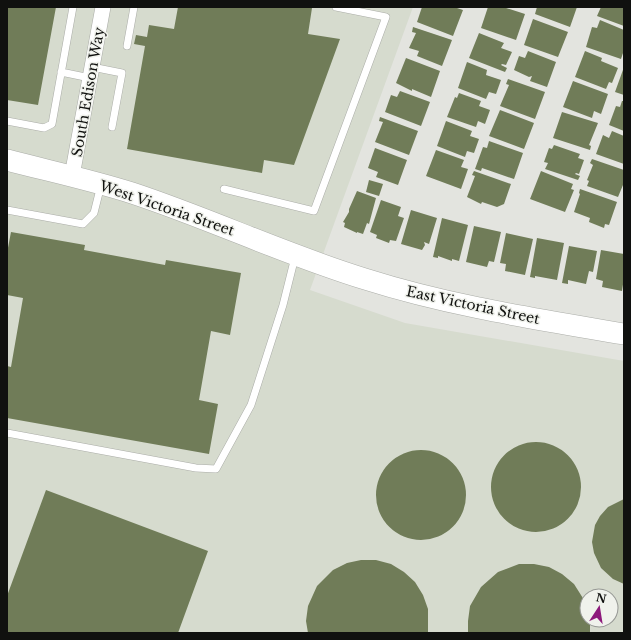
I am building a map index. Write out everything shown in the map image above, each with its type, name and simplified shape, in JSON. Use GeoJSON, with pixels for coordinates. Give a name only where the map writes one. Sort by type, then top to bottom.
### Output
{"type":"FeatureCollection","features":[{"type":"Feature","properties":{"kind":"street","name":"South Edison Way"},"geometry":{"type":"LineString","coordinates":[[72,176],[103,7]]}},
{"type":"Feature","properties":{"kind":"street","name":"West Victoria Street"},"geometry":{"type":"LineString","coordinates":[[7,160],[132,193],[324,265]]}},
{"type":"Feature","properties":{"kind":"street","name":"East Victoria Street"},"geometry":{"type":"LineString","coordinates":[[324,265],[418,295],[490,311],[624,334]]}},
{"type":"Feature","properties":{"kind":"lane"},"geometry":{"type":"LineString","coordinates":[[7,121],[44,128],[52,124],[73,7]]}},
{"type":"Feature","properties":{"kind":"lane"},"geometry":{"type":"LineString","coordinates":[[127,46],[134,7]]}},
{"type":"Feature","properties":{"kind":"lane"},"geometry":{"type":"LineString","coordinates":[[224,189],[314,211],[386,17],[336,7]]}},
{"type":"Feature","properties":{"kind":"lane"},"geometry":{"type":"LineString","coordinates":[[61,72],[122,73],[112,127]]}},
{"type":"Feature","properties":{"kind":"lane"},"geometry":{"type":"LineString","coordinates":[[7,210],[83,224],[94,213],[102,184]]}},
{"type":"Feature","properties":{"kind":"lane"},"geometry":{"type":"LineString","coordinates":[[7,432],[196,468],[216,469],[251,405],[284,305],[295,255]]}},
{"type":"Feature","properties":{"kind":"shaded area"},"geometry":{"type":"Polygon","coordinates":[[[7,7],[413,7],[310,290],[405,323],[624,361],[624,633],[7,633],[7,7]]]}},
{"type":"Feature","properties":{"kind":"building"},"geometry":{"type":"Polygon","coordinates":[[[7,7],[56,7],[38,105],[7,100],[7,7]]]}},
{"type":"Feature","properties":{"kind":"building"},"geometry":{"type":"Polygon","coordinates":[[[178,7],[312,8],[308,34],[340,39],[294,165],[264,160],[262,173],[127,149],[145,46],[134,44],[136,35],[147,37],[149,25],[174,29],[178,7]]]}},
{"type":"Feature","properties":{"kind":"building"},"geometry":{"type":"Polygon","coordinates":[[[422,7],[454,7],[463,10],[453,36],[417,22],[422,7]]]}},
{"type":"Feature","properties":{"kind":"building"},"geometry":{"type":"Polygon","coordinates":[[[488,7],[503,7],[525,14],[516,40],[481,28],[488,7]]]}},
{"type":"Feature","properties":{"kind":"building"},"geometry":{"type":"Polygon","coordinates":[[[537,7],[577,7],[570,27],[535,14],[537,7]]]}},
{"type":"Feature","properties":{"kind":"building"},"geometry":{"type":"Polygon","coordinates":[[[601,7],[624,7],[624,26],[597,16],[601,7]]]}},
{"type":"Feature","properties":{"kind":"building"},"geometry":{"type":"Polygon","coordinates":[[[533,19],[568,32],[558,57],[524,45],[533,19]]]}},
{"type":"Feature","properties":{"kind":"building"},"geometry":{"type":"Polygon","coordinates":[[[600,20],[624,30],[624,50],[621,59],[586,47],[592,27],[597,28],[600,20]]]}},
{"type":"Feature","properties":{"kind":"building"},"geometry":{"type":"Polygon","coordinates":[[[413,27],[452,40],[442,66],[417,56],[419,51],[409,48],[416,33],[412,32],[413,27]]]}},
{"type":"Feature","properties":{"kind":"building"},"geometry":{"type":"Polygon","coordinates":[[[479,33],[504,43],[501,48],[512,52],[506,65],[501,65],[507,68],[505,72],[469,58],[479,33]]]}},
{"type":"Feature","properties":{"kind":"building"},"geometry":{"type":"Polygon","coordinates":[[[528,51],[556,62],[547,87],[530,81],[532,76],[529,77],[514,70],[519,56],[525,58],[528,51]]]}},
{"type":"Feature","properties":{"kind":"building"},"geometry":{"type":"Polygon","coordinates":[[[585,51],[602,58],[601,61],[618,68],[612,83],[609,82],[606,89],[575,77],[585,51]]]}},
{"type":"Feature","properties":{"kind":"building"},"geometry":{"type":"Polygon","coordinates":[[[406,58],[440,71],[431,97],[412,89],[412,91],[396,83],[406,58]]]}},
{"type":"Feature","properties":{"kind":"building"},"geometry":{"type":"Polygon","coordinates":[[[467,62],[487,70],[486,75],[501,80],[496,94],[489,92],[486,99],[458,88],[467,62]]]}},
{"type":"Feature","properties":{"kind":"building"},"geometry":{"type":"Polygon","coordinates":[[[624,67],[624,95],[615,92],[624,67]]]}},
{"type":"Feature","properties":{"kind":"building"},"geometry":{"type":"Polygon","coordinates":[[[508,79],[545,92],[535,119],[500,106],[509,85],[506,84],[508,79]]]}},
{"type":"Feature","properties":{"kind":"building"},"geometry":{"type":"Polygon","coordinates":[[[573,81],[608,94],[601,114],[594,111],[592,118],[563,107],[573,81]]]}},
{"type":"Feature","properties":{"kind":"building"},"geometry":{"type":"Polygon","coordinates":[[[400,91],[430,102],[421,126],[385,112],[391,95],[397,97],[400,91]]]}},
{"type":"Feature","properties":{"kind":"building"},"geometry":{"type":"Polygon","coordinates":[[[459,93],[481,101],[479,106],[490,110],[485,124],[478,121],[476,127],[447,117],[455,97],[457,98],[459,93]]]}},
{"type":"Feature","properties":{"kind":"building"},"geometry":{"type":"Polygon","coordinates":[[[622,101],[624,101],[624,131],[609,125],[616,106],[620,107],[622,101]]]}},
{"type":"Feature","properties":{"kind":"building"},"geometry":{"type":"Polygon","coordinates":[[[500,110],[534,123],[524,149],[489,136],[500,110]]]}},
{"type":"Feature","properties":{"kind":"building"},"geometry":{"type":"Polygon","coordinates":[[[562,112],[598,123],[589,145],[591,146],[590,150],[553,138],[562,112]]]}},
{"type":"Feature","properties":{"kind":"building"},"geometry":{"type":"Polygon","coordinates":[[[380,117],[418,131],[409,155],[375,142],[383,122],[379,121],[380,117]]]}},
{"type":"Feature","properties":{"kind":"building"},"geometry":{"type":"Polygon","coordinates":[[[446,121],[472,131],[470,136],[479,139],[474,153],[467,151],[465,157],[437,146],[446,121]]]}},
{"type":"Feature","properties":{"kind":"building"},"geometry":{"type":"Polygon","coordinates":[[[612,131],[624,136],[624,164],[596,154],[603,135],[609,138],[612,131]]]}},
{"type":"Feature","properties":{"kind":"building"},"geometry":{"type":"Polygon","coordinates":[[[489,141],[523,153],[514,179],[482,168],[481,171],[475,169],[483,147],[487,148],[489,141]]]}},
{"type":"Feature","properties":{"kind":"building"},"geometry":{"type":"Polygon","coordinates":[[[554,145],[580,154],[578,158],[584,160],[579,174],[575,174],[580,176],[578,180],[545,169],[548,163],[544,162],[549,148],[552,149],[554,145]]]}},
{"type":"Feature","properties":{"kind":"building"},"geometry":{"type":"Polygon","coordinates":[[[375,148],[407,160],[398,185],[376,177],[378,172],[368,168],[375,148]]]}},
{"type":"Feature","properties":{"kind":"building"},"geometry":{"type":"Polygon","coordinates":[[[436,150],[464,160],[461,167],[468,169],[461,189],[426,176],[436,150]]]}},
{"type":"Feature","properties":{"kind":"building"},"geometry":{"type":"Polygon","coordinates":[[[592,159],[624,170],[624,186],[623,185],[618,197],[587,186],[589,181],[587,180],[593,165],[590,163],[592,159]]]}},
{"type":"Feature","properties":{"kind":"building"},"geometry":{"type":"Polygon","coordinates":[[[474,171],[511,184],[504,204],[497,207],[482,202],[481,204],[467,197],[475,176],[472,175],[474,171]]]}},
{"type":"Feature","properties":{"kind":"building"},"geometry":{"type":"Polygon","coordinates":[[[541,171],[573,184],[571,189],[574,190],[565,212],[530,199],[541,171]]]}},
{"type":"Feature","properties":{"kind":"building"},"geometry":{"type":"Polygon","coordinates":[[[369,180],[383,184],[379,196],[366,192],[369,180]]]}},
{"type":"Feature","properties":{"kind":"building"},"geometry":{"type":"Polygon","coordinates":[[[580,189],[617,202],[609,225],[605,224],[604,228],[589,222],[590,218],[574,212],[580,194],[580,189]]]}},
{"type":"Feature","properties":{"kind":"building"},"geometry":{"type":"Polygon","coordinates":[[[357,191],[376,198],[369,224],[367,223],[363,234],[344,227],[345,223],[343,222],[349,212],[357,191]]]}},
{"type":"Feature","properties":{"kind":"building"},"geometry":{"type":"Polygon","coordinates":[[[381,200],[401,207],[398,216],[404,218],[396,241],[390,240],[389,243],[376,238],[377,235],[370,232],[381,200]]]}},
{"type":"Feature","properties":{"kind":"building"},"geometry":{"type":"Polygon","coordinates":[[[411,210],[437,218],[429,244],[424,242],[425,245],[422,250],[401,244],[411,210]]]}},
{"type":"Feature","properties":{"kind":"building"},"geometry":{"type":"Polygon","coordinates":[[[442,218],[468,225],[459,261],[452,259],[452,261],[438,256],[438,258],[433,257],[442,218]]]}},
{"type":"Feature","properties":{"kind":"building"},"geometry":{"type":"Polygon","coordinates":[[[474,226],[501,232],[494,262],[489,261],[487,267],[466,262],[474,226]]]}},
{"type":"Feature","properties":{"kind":"building"},"geometry":{"type":"Polygon","coordinates":[[[11,232],[85,245],[84,250],[165,265],[166,260],[241,273],[230,335],[211,331],[199,400],[218,404],[209,454],[7,418],[7,366],[11,367],[23,298],[7,295],[7,253],[11,232]]]}},
{"type":"Feature","properties":{"kind":"building"},"geometry":{"type":"Polygon","coordinates":[[[506,233],[533,239],[525,275],[505,271],[506,264],[500,263],[506,233]]]}},
{"type":"Feature","properties":{"kind":"building"},"geometry":{"type":"Polygon","coordinates":[[[537,238],[564,243],[557,280],[535,276],[535,278],[530,277],[537,238]]]}},
{"type":"Feature","properties":{"kind":"building"},"geometry":{"type":"Polygon","coordinates":[[[569,246],[597,251],[593,272],[589,271],[586,284],[568,280],[568,284],[562,283],[569,246]]]}},
{"type":"Feature","properties":{"kind":"building"},"geometry":{"type":"Polygon","coordinates":[[[601,250],[624,254],[624,278],[622,291],[602,287],[603,281],[596,279],[601,250]]]}},
{"type":"Feature","properties":{"kind":"building"},"geometry":{"type":"Polygon","coordinates":[[[536,442],[553,446],[568,455],[577,470],[581,487],[577,504],[568,519],[553,528],[536,532],[519,528],[504,519],[495,504],[491,487],[495,470],[504,455],[519,446],[536,442]]]}},
{"type":"Feature","properties":{"kind":"building"},"geometry":{"type":"Polygon","coordinates":[[[421,450],[438,454],[453,463],[462,478],[466,495],[462,512],[453,527],[438,536],[421,540],[404,536],[389,527],[380,512],[376,495],[380,478],[389,463],[404,454],[421,450]]]}},
{"type":"Feature","properties":{"kind":"building"},"geometry":{"type":"Polygon","coordinates":[[[46,490],[208,551],[178,633],[7,633],[7,596],[46,490]]]}},
{"type":"Feature","properties":{"kind":"building"},"geometry":{"type":"Polygon","coordinates":[[[624,499],[624,584],[613,579],[601,568],[594,553],[592,542],[595,525],[600,516],[608,507],[624,499]]]}},
{"type":"Feature","properties":{"kind":"building"},"geometry":{"type":"Polygon","coordinates":[[[361,560],[376,560],[391,564],[404,572],[415,582],[423,595],[428,609],[428,633],[308,633],[306,621],[308,606],[317,586],[333,570],[347,563],[361,560]]]}},
{"type":"Feature","properties":{"kind":"building"},"geometry":{"type":"Polygon","coordinates":[[[519,564],[534,564],[549,567],[562,574],[574,584],[579,592],[579,628],[590,628],[590,633],[468,633],[470,606],[481,587],[498,572],[519,564]]]}}]}
